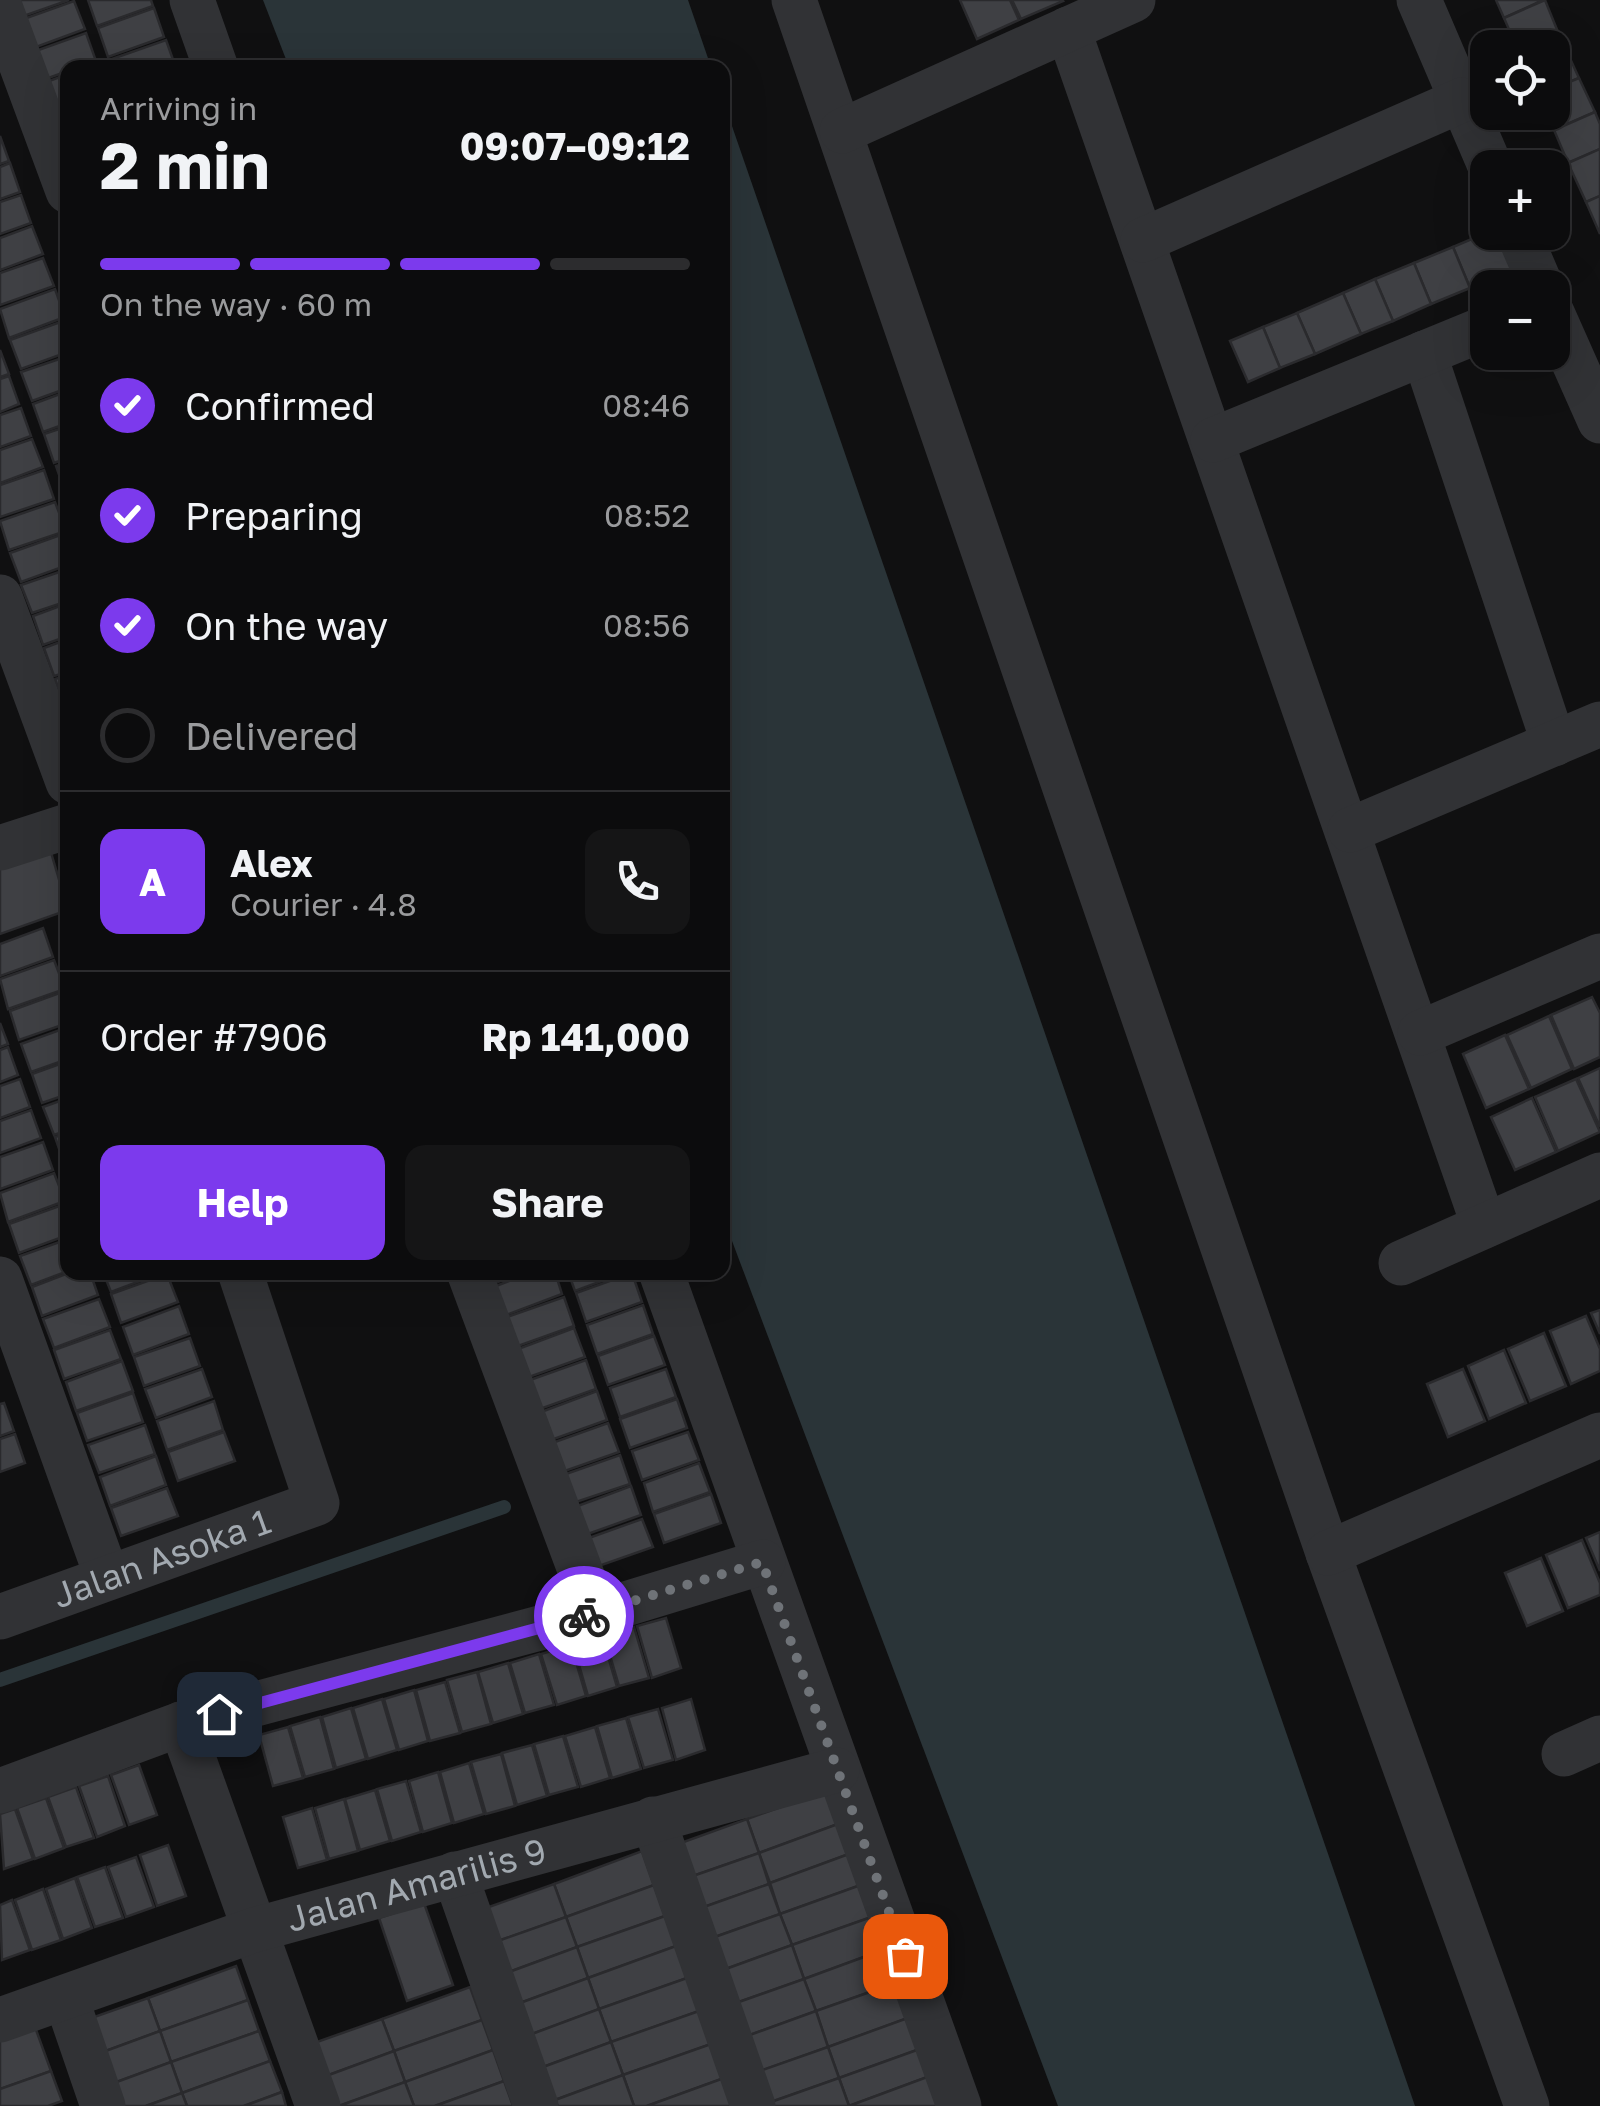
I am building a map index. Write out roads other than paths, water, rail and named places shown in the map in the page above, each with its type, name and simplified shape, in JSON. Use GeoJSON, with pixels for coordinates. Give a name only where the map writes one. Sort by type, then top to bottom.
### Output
{"type":"FeatureCollection","features":[{"type":"Feature","properties":{"kind":"street"},"geometry":{"type":"LineString","coordinates":[[192,0],[213,60]]}},
{"type":"Feature","properties":{"kind":"street"},"geometry":{"type":"LineString","coordinates":[[794,0],[1328,1554],[1527,2106]]}},
{"type":"Feature","properties":{"kind":"street"},"geometry":{"type":"LineString","coordinates":[[842,131],[1132,0]]}},
{"type":"Feature","properties":{"kind":"street"},"geometry":{"type":"LineString","coordinates":[[1419,0],[1483,150]]}},
{"type":"Feature","properties":{"kind":"street"},"geometry":{"type":"LineString","coordinates":[[0,7],[60,168]]}},
{"type":"Feature","properties":{"kind":"street"},"geometry":{"type":"LineString","coordinates":[[1068,29],[1350,830],[1484,1226]]}},
{"type":"Feature","properties":{"kind":"street"},"geometry":{"type":"LineString","coordinates":[[1143,240],[1462,100]]}},
{"type":"Feature","properties":{"kind":"street"},"geometry":{"type":"LineString","coordinates":[[1213,440],[1470,335]]}},
{"type":"Feature","properties":{"kind":"street"},"geometry":{"type":"LineString","coordinates":[[1424,354],[1554,744]]}},
{"type":"Feature","properties":{"kind":"street"},"geometry":{"type":"LineString","coordinates":[[1570,354],[1600,421]]}},
{"type":"Feature","properties":{"kind":"street"},"geometry":{"type":"LineString","coordinates":[[0,597],[60,760]]}},
{"type":"Feature","properties":{"kind":"street"},"geometry":{"type":"LineString","coordinates":[[1350,830],[1600,724]]}},
{"type":"Feature","properties":{"kind":"street"},"geometry":{"type":"LineString","coordinates":[[0,848],[60,829]]}},
{"type":"Feature","properties":{"kind":"street"},"geometry":{"type":"LineString","coordinates":[[1420,1033],[1600,956]]}},
{"type":"Feature","properties":{"kind":"street"},"geometry":{"type":"LineString","coordinates":[[1401,1262],[1600,1175]]}},
{"type":"Feature","properties":{"kind":"street"},"geometry":{"type":"LineString","coordinates":[[0,1278],[107,1577]]}},
{"type":"Feature","properties":{"kind":"street","name":"Jalan Asoka 1"},"geometry":{"type":"LineString","coordinates":[[0,1617],[317,1503],[317,1493],[243,1280]]}},
{"type":"Feature","properties":{"kind":"street"},"geometry":{"type":"LineString","coordinates":[[471,1280],[596,1612]]}},
{"type":"Feature","properties":{"kind":"street"},"geometry":{"type":"LineString","coordinates":[[665,1280],[762,1562],[960,2106]]}},
{"type":"Feature","properties":{"kind":"street"},"geometry":{"type":"LineString","coordinates":[[1328,1554],[1600,1435]]}},
{"type":"Feature","properties":{"kind":"street"},"geometry":{"type":"LineString","coordinates":[[0,1790],[181,1724],[596,1612],[762,1562]]}},
{"type":"Feature","properties":{"kind":"street"},"geometry":{"type":"LineString","coordinates":[[181,1724],[318,2106]]}},
{"type":"Feature","properties":{"kind":"street","name":"Jalan Amarilis 9"},"geometry":{"type":"LineString","coordinates":[[0,2020],[254,1930],[837,1770]]}},
{"type":"Feature","properties":{"kind":"street"},"geometry":{"type":"LineString","coordinates":[[653,1818],[753,2106]]}},
{"type":"Feature","properties":{"kind":"street"},"geometry":{"type":"LineString","coordinates":[[455,1874],[536,2106]]}},
{"type":"Feature","properties":{"kind":"street"},"geometry":{"type":"LineString","coordinates":[[66,1998],[103,2106]]}},
{"type":"Feature","properties":{"kind":"waterway"},"geometry":{"type":"LineString","coordinates":[[0,1680],[504,1507]]}}]}
